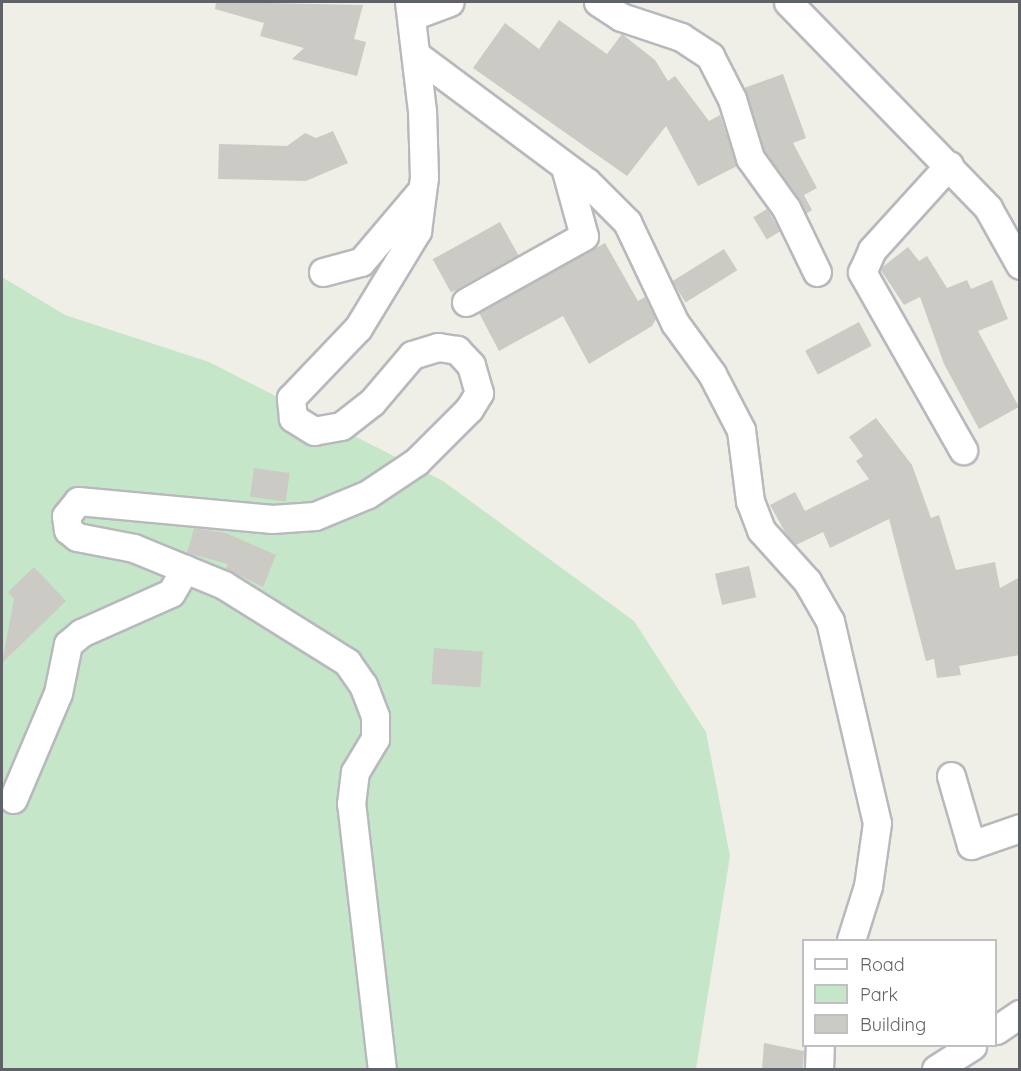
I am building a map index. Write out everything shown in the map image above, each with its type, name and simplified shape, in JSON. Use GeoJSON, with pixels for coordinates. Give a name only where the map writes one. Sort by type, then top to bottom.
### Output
{"type":"FeatureCollection","features":[{"type":"Feature","properties":{"kind":"street"},"geometry":{"type":"LineString","coordinates":[[382,1070],[351,804],[355,772],[375,739],[375,716],[363,685],[347,662],[224,585],[134,548],[77,537],[68,530],[69,506],[78,501],[113,502],[272,519],[315,516],[368,494],[416,462],[469,409],[479,393],[471,364],[457,350],[438,347],[412,355],[372,402],[341,426],[314,431],[293,418],[291,398],[358,328],[417,231],[422,190],[419,57],[410,9],[450,2]]}},
{"type":"Feature","properties":{"kind":"street"},"geometry":{"type":"LineString","coordinates":[[598,2],[621,17],[681,37],[710,56],[732,99],[750,158],[786,208],[817,272]]}},
{"type":"Feature","properties":{"kind":"street"},"geometry":{"type":"LineString","coordinates":[[788,2],[949,165],[988,208],[1020,265]]}},
{"type":"Feature","properties":{"kind":"street"},"geometry":{"type":"LineString","coordinates":[[419,57],[566,167],[627,222],[642,246],[675,323],[712,374],[741,430],[750,501],[761,530],[807,581],[830,621],[877,823],[868,886],[851,939]]}},
{"type":"Feature","properties":{"kind":"street"},"geometry":{"type":"LineString","coordinates":[[949,165],[872,250],[862,272],[963,450]]}},
{"type":"Feature","properties":{"kind":"street"},"geometry":{"type":"LineString","coordinates":[[466,302],[584,236],[566,167]]}},
{"type":"Feature","properties":{"kind":"street"},"geometry":{"type":"LineString","coordinates":[[323,272],[361,262],[422,190]]}},
{"type":"Feature","properties":{"kind":"street"},"geometry":{"type":"LineString","coordinates":[[13,799],[58,693],[68,644],[171,593],[185,569]]}},
{"type":"Feature","properties":{"kind":"street"},"geometry":{"type":"LineString","coordinates":[[951,776],[971,845],[1020,828]]}},
{"type":"Feature","properties":{"kind":"street"},"geometry":{"type":"LineString","coordinates":[[997,1029],[1020,1014]]}},
{"type":"Feature","properties":{"kind":"street"},"geometry":{"type":"LineString","coordinates":[[819,1070],[820,1047]]}},
{"type":"Feature","properties":{"kind":"street"},"geometry":{"type":"LineString","coordinates":[[936,1069],[970,1047]]}},
{"type":"Feature","properties":{"kind":"green space"},"geometry":{"type":"Polygon","coordinates":[[[2,277],[65,315],[209,362],[443,481],[634,621],[706,732],[730,856],[696,1069],[2,1070],[2,277]]]}},
{"type":"Feature","properties":{"kind":"building"},"geometry":{"type":"Polygon","coordinates":[[[216,2],[363,5],[354,39],[366,42],[357,76],[292,59],[304,48],[260,36],[264,23],[215,9],[216,2]]]}},
{"type":"Feature","properties":{"kind":"building"},"geometry":{"type":"Polygon","coordinates":[[[559,20],[607,54],[622,34],[655,60],[668,81],[675,76],[709,121],[720,115],[737,166],[698,186],[666,126],[627,176],[473,68],[505,23],[539,49],[559,20]]]}},
{"type":"Feature","properties":{"kind":"building"},"geometry":{"type":"Polygon","coordinates":[[[783,74],[806,138],[793,143],[817,188],[804,195],[812,210],[806,214],[764,151],[744,88],[783,74]]]}},
{"type":"Feature","properties":{"kind":"building"},"geometry":{"type":"Polygon","coordinates":[[[333,131],[348,163],[306,181],[218,179],[219,144],[287,146],[305,133],[316,138],[333,131]]]}},
{"type":"Feature","properties":{"kind":"building"},"geometry":{"type":"Polygon","coordinates":[[[767,209],[780,231],[767,240],[753,217],[767,209]]]}},
{"type":"Feature","properties":{"kind":"building"},"geometry":{"type":"Polygon","coordinates":[[[500,222],[518,255],[451,293],[433,259],[500,222]]]}},
{"type":"Feature","properties":{"kind":"building"},"geometry":{"type":"Polygon","coordinates":[[[605,243],[638,301],[645,297],[656,319],[652,326],[589,364],[563,316],[499,351],[479,313],[605,243]]]}},
{"type":"Feature","properties":{"kind":"building"},"geometry":{"type":"Polygon","coordinates":[[[908,247],[919,261],[927,256],[947,288],[967,280],[971,289],[992,280],[1008,319],[978,331],[1019,407],[979,429],[944,364],[920,297],[904,305],[880,269],[908,247]]]}},
{"type":"Feature","properties":{"kind":"building"},"geometry":{"type":"Polygon","coordinates":[[[724,249],[737,270],[686,303],[672,281],[724,249]]]}},
{"type":"Feature","properties":{"kind":"building"},"geometry":{"type":"Polygon","coordinates":[[[859,322],[872,346],[818,374],[805,351],[859,322]]]}},
{"type":"Feature","properties":{"kind":"building"},"geometry":{"type":"Polygon","coordinates":[[[876,418],[912,465],[931,518],[939,515],[956,570],[995,562],[1000,588],[1020,577],[1020,655],[959,666],[961,675],[937,678],[934,659],[926,661],[889,519],[830,548],[823,532],[796,545],[786,534],[770,505],[795,492],[805,511],[869,479],[856,461],[863,456],[849,437],[876,418]]]}},
{"type":"Feature","properties":{"kind":"building"},"geometry":{"type":"Polygon","coordinates":[[[254,468],[290,473],[286,502],[250,497],[254,468]]]}},
{"type":"Feature","properties":{"kind":"building"},"geometry":{"type":"Polygon","coordinates":[[[194,528],[226,533],[276,555],[263,587],[226,569],[228,564],[187,553],[194,528]]]}},
{"type":"Feature","properties":{"kind":"building"},"geometry":{"type":"Polygon","coordinates":[[[749,566],[756,597],[722,605],[715,574],[749,566]]]}},
{"type":"Feature","properties":{"kind":"building"},"geometry":{"type":"Polygon","coordinates":[[[34,567],[66,601],[2,663],[14,599],[8,592],[34,567]]]}},
{"type":"Feature","properties":{"kind":"building"},"geometry":{"type":"Polygon","coordinates":[[[434,648],[483,651],[480,687],[431,684],[434,648]]]}},
{"type":"Feature","properties":{"kind":"building"},"geometry":{"type":"Polygon","coordinates":[[[764,1043],[804,1051],[803,1070],[762,1070],[764,1043]]]}}]}
